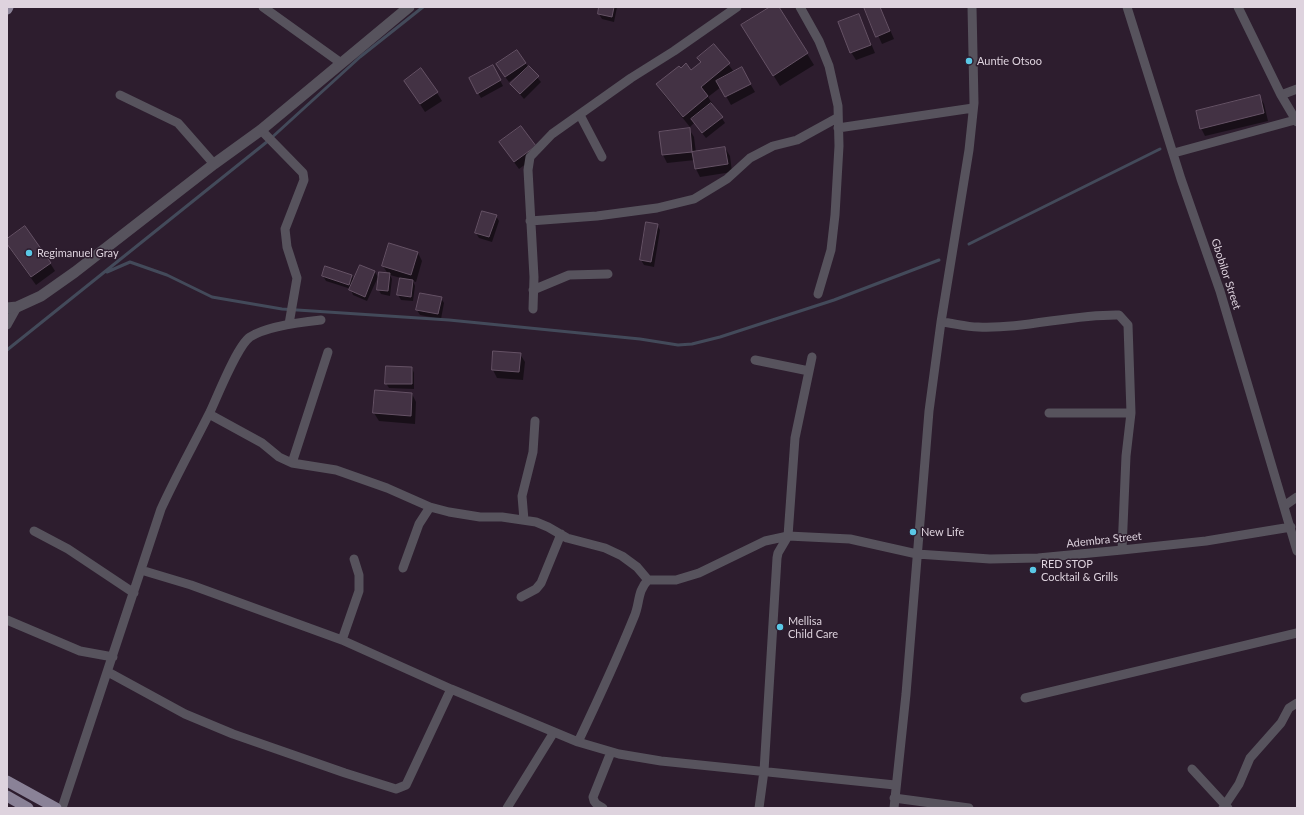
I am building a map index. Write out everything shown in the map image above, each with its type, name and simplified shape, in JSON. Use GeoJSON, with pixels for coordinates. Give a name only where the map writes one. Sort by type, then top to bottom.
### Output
{"type":"FeatureCollection","features":[{"type":"Feature","properties":{"kind":"main road"},"geometry":{"type":"LineString","coordinates":[[7,781],[56,808]]}},
{"type":"Feature","properties":{"kind":"main road"},"geometry":{"type":"LineString","coordinates":[[7,796],[28,808]]}},
{"type":"Feature","properties":{"kind":"street"},"geometry":{"type":"LineString","coordinates":[[263,7],[341,63]]}},
{"type":"Feature","properties":{"kind":"street"},"geometry":{"type":"LineString","coordinates":[[7,326],[12,307],[41,296],[75,272],[214,164],[267,135],[341,63],[409,7]]}},
{"type":"Feature","properties":{"kind":"street"},"geometry":{"type":"LineString","coordinates":[[533,309],[528,170],[530,157],[552,134],[737,7]]}},
{"type":"Feature","properties":{"kind":"street"},"geometry":{"type":"LineString","coordinates":[[800,7],[819,41],[829,66],[836,93],[838,180],[832,250],[818,294]]}},
{"type":"Feature","properties":{"kind":"street"},"geometry":{"type":"LineString","coordinates":[[894,808],[895,785],[906,694],[929,411],[941,322],[969,150],[973,108],[972,7]]}},
{"type":"Feature","properties":{"kind":"street","name":"Gbobilor Street"},"geometry":{"type":"LineString","coordinates":[[1127,7],[1156,100],[1220,291],[1297,551]]}},
{"type":"Feature","properties":{"kind":"street"},"geometry":{"type":"LineString","coordinates":[[1174,153],[1296,121],[1281,95],[1238,7]]}},
{"type":"Feature","properties":{"kind":"street"},"geometry":{"type":"LineString","coordinates":[[1281,95],[1297,90]]}},
{"type":"Feature","properties":{"kind":"street"},"geometry":{"type":"LineString","coordinates":[[120,95],[178,123],[214,164]]}},
{"type":"Feature","properties":{"kind":"street"},"geometry":{"type":"LineString","coordinates":[[838,128],[973,108]]}},
{"type":"Feature","properties":{"kind":"street"},"geometry":{"type":"LineString","coordinates":[[580,114],[602,158]]}},
{"type":"Feature","properties":{"kind":"street"},"geometry":{"type":"LineString","coordinates":[[530,221],[597,216],[657,208],[694,199],[727,179],[750,158],[773,146],[797,140],[837,118]]}},
{"type":"Feature","properties":{"kind":"street"},"geometry":{"type":"LineString","coordinates":[[267,135],[300,169],[303,173],[304,180],[285,229],[286,243],[298,278],[290,320]]}},
{"type":"Feature","properties":{"kind":"street"},"geometry":{"type":"LineString","coordinates":[[533,290],[568,275],[608,274]]}},
{"type":"Feature","properties":{"kind":"street"},"geometry":{"type":"LineString","coordinates":[[941,322],[977,327],[1054,321],[1100,314],[1119,315],[1128,325],[1131,413],[1126,456],[1122,550]]}},
{"type":"Feature","properties":{"kind":"street"},"geometry":{"type":"LineString","coordinates":[[62,808],[161,509],[175,476],[209,414],[243,344],[256,334],[290,320],[321,320]]}},
{"type":"Feature","properties":{"kind":"street"},"geometry":{"type":"LineString","coordinates":[[292,463],[328,352]]}},
{"type":"Feature","properties":{"kind":"street"},"geometry":{"type":"LineString","coordinates":[[759,808],[764,771],[777,558],[778,553],[788,536],[795,438],[812,357]]}},
{"type":"Feature","properties":{"kind":"street"},"geometry":{"type":"LineString","coordinates":[[756,360],[809,371]]}},
{"type":"Feature","properties":{"kind":"street"},"geometry":{"type":"LineString","coordinates":[[1049,413],[1131,413]]}},
{"type":"Feature","properties":{"kind":"street"},"geometry":{"type":"LineString","coordinates":[[209,414],[262,443],[279,456],[292,463],[336,470],[349,474],[387,488],[430,507],[480,517],[502,517],[524,520],[548,527],[575,541],[605,548],[622,556],[637,567],[648,580],[642,587],[638,609],[610,674],[578,742]]}},
{"type":"Feature","properties":{"kind":"street"},"geometry":{"type":"LineString","coordinates":[[524,520],[522,496],[533,452],[535,421]]}},
{"type":"Feature","properties":{"kind":"street"},"geometry":{"type":"LineString","coordinates":[[1284,506],[1297,497]]}},
{"type":"Feature","properties":{"kind":"street"},"geometry":{"type":"LineString","coordinates":[[403,568],[419,524],[430,507]]}},
{"type":"Feature","properties":{"kind":"street","name":"Adembra Street"},"geometry":{"type":"LineString","coordinates":[[648,580],[676,580],[698,573],[764,541],[788,536],[850,539],[917,554],[990,559],[1038,558],[1122,550],[1206,541],[1291,527]]}},
{"type":"Feature","properties":{"kind":"street"},"geometry":{"type":"LineString","coordinates":[[34,531],[68,549],[134,593]]}},
{"type":"Feature","properties":{"kind":"street"},"geometry":{"type":"LineString","coordinates":[[521,597],[536,589],[541,583],[561,534]]}},
{"type":"Feature","properties":{"kind":"street"},"geometry":{"type":"LineString","coordinates":[[342,640],[359,591],[359,574],[354,559]]}},
{"type":"Feature","properties":{"kind":"street"},"geometry":{"type":"LineString","coordinates":[[141,570],[191,585],[342,640],[451,689],[578,742],[612,752],[661,761],[895,785]]}},
{"type":"Feature","properties":{"kind":"street"},"geometry":{"type":"LineString","coordinates":[[7,620],[80,651],[113,657]]}},
{"type":"Feature","properties":{"kind":"street"},"geometry":{"type":"LineString","coordinates":[[1025,698],[1297,633]]}},
{"type":"Feature","properties":{"kind":"street"},"geometry":{"type":"LineString","coordinates":[[108,672],[185,714],[232,734],[396,789],[406,785],[451,689]]}},
{"type":"Feature","properties":{"kind":"street"},"geometry":{"type":"LineString","coordinates":[[1192,769],[1225,807],[1239,784],[1250,758],[1280,723],[1289,708],[1297,703]]}},
{"type":"Feature","properties":{"kind":"street"},"geometry":{"type":"LineString","coordinates":[[507,808],[554,732]]}},
{"type":"Feature","properties":{"kind":"street"},"geometry":{"type":"LineString","coordinates":[[604,808],[596,805],[593,801],[593,797],[612,752]]}},
{"type":"Feature","properties":{"kind":"street"},"geometry":{"type":"LineString","coordinates":[[894,798],[970,808]]}},
{"type":"Feature","properties":{"kind":"building"},"geometry":{"type":"Polygon","coordinates":[[[599,7],[614,7],[612,17],[598,14],[599,7]]]}},
{"type":"Feature","properties":{"kind":"building"},"geometry":{"type":"Polygon","coordinates":[[[770,7],[779,7],[808,53],[773,76],[741,25],[770,7]]]}},
{"type":"Feature","properties":{"kind":"building"},"geometry":{"type":"Polygon","coordinates":[[[864,7],[880,7],[890,31],[876,37],[864,7]]]}},
{"type":"Feature","properties":{"kind":"building"},"geometry":{"type":"Polygon","coordinates":[[[859,14],[871,45],[850,53],[838,22],[859,14]]]}},
{"type":"Feature","properties":{"kind":"building"},"geometry":{"type":"Polygon","coordinates":[[[714,44],[730,63],[701,87],[708,96],[683,117],[656,84],[679,66],[681,68],[686,63],[691,70],[701,62],[697,58],[714,44]]]}},
{"type":"Feature","properties":{"kind":"building"},"geometry":{"type":"Polygon","coordinates":[[[517,50],[526,63],[505,77],[496,64],[517,50]]]}},
{"type":"Feature","properties":{"kind":"building"},"geometry":{"type":"Polygon","coordinates":[[[493,65],[501,80],[477,94],[469,78],[493,65]]]}},
{"type":"Feature","properties":{"kind":"building"},"geometry":{"type":"Polygon","coordinates":[[[529,66],[539,76],[520,94],[510,84],[529,66]]]}},
{"type":"Feature","properties":{"kind":"building"},"geometry":{"type":"Polygon","coordinates":[[[742,67],[751,84],[725,97],[716,81],[742,67]]]}},
{"type":"Feature","properties":{"kind":"building"},"geometry":{"type":"Polygon","coordinates":[[[421,68],[438,92],[420,104],[404,81],[421,68]]]}},
{"type":"Feature","properties":{"kind":"building"},"geometry":{"type":"Polygon","coordinates":[[[1260,95],[1264,113],[1200,129],[1196,111],[1260,95]]]}},
{"type":"Feature","properties":{"kind":"building"},"geometry":{"type":"Polygon","coordinates":[[[711,103],[723,117],[702,133],[691,119],[711,103]]]}},
{"type":"Feature","properties":{"kind":"building"},"geometry":{"type":"Polygon","coordinates":[[[521,126],[536,146],[514,162],[499,142],[521,126]]]}},
{"type":"Feature","properties":{"kind":"building"},"geometry":{"type":"Polygon","coordinates":[[[690,128],[692,152],[662,155],[659,132],[690,128]]]}},
{"type":"Feature","properties":{"kind":"building"},"geometry":{"type":"Polygon","coordinates":[[[725,147],[728,164],[695,169],[692,152],[725,147]]]}},
{"type":"Feature","properties":{"kind":"building"},"geometry":{"type":"Polygon","coordinates":[[[482,211],[497,215],[489,237],[475,233],[482,211]]]}},
{"type":"Feature","properties":{"kind":"building"},"geometry":{"type":"Polygon","coordinates":[[[646,222],[658,224],[651,262],[640,260],[646,222]]]}},
{"type":"Feature","properties":{"kind":"building","name":"Regimanuel Gray"},"geometry":{"type":"Polygon","coordinates":[[[25,226],[51,263],[31,277],[7,244],[7,239],[25,226]]]}},
{"type":"Feature","properties":{"kind":"building"},"geometry":{"type":"Polygon","coordinates":[[[389,243],[418,252],[411,275],[382,266],[389,243]]]}},
{"type":"Feature","properties":{"kind":"building"},"geometry":{"type":"Polygon","coordinates":[[[360,265],[375,271],[365,297],[349,290],[360,265]]]}},
{"type":"Feature","properties":{"kind":"building"},"geometry":{"type":"Polygon","coordinates":[[[325,266],[352,275],[349,285],[322,276],[325,266]]]}},
{"type":"Feature","properties":{"kind":"building"},"geometry":{"type":"Polygon","coordinates":[[[379,272],[390,273],[388,291],[377,290],[379,272]]]}},
{"type":"Feature","properties":{"kind":"building"},"geometry":{"type":"Polygon","coordinates":[[[400,278],[413,280],[411,297],[397,295],[400,278]]]}},
{"type":"Feature","properties":{"kind":"building"},"geometry":{"type":"Polygon","coordinates":[[[420,293],[442,297],[438,314],[416,310],[420,293]]]}},
{"type":"Feature","properties":{"kind":"building"},"geometry":{"type":"Polygon","coordinates":[[[493,351],[521,353],[519,372],[492,370],[493,351]]]}},
{"type":"Feature","properties":{"kind":"building"},"geometry":{"type":"Polygon","coordinates":[[[386,366],[412,367],[412,384],[385,384],[386,366]]]}},
{"type":"Feature","properties":{"kind":"building"},"geometry":{"type":"Polygon","coordinates":[[[375,390],[412,393],[411,416],[373,413],[375,390]]]}},
{"type":"Feature","properties":{"kind":"waterway"},"geometry":{"type":"LineString","coordinates":[[7,350],[268,141],[360,57],[423,7]]}},
{"type":"Feature","properties":{"kind":"waterway"},"geometry":{"type":"LineString","coordinates":[[969,244],[1160,149]]}},
{"type":"Feature","properties":{"kind":"waterway"},"geometry":{"type":"LineString","coordinates":[[107,272],[130,262],[167,275],[212,297],[282,309],[449,320],[640,339],[678,345],[692,344],[720,337],[834,300],[939,260]]}},
{"type":"Feature","properties":{"kind":"place","name":"Auntie Otsoo"},"geometry":{"type":"Point","coordinates":[969,61]}},
{"type":"Feature","properties":{"kind":"place","name":"Regimanuel Gray"},"geometry":{"type":"Point","coordinates":[29,253]}},
{"type":"Feature","properties":{"kind":"place","name":"New Life"},"geometry":{"type":"Point","coordinates":[913,532]}},
{"type":"Feature","properties":{"kind":"place","name":"RED STOP Cocktail & Grills"},"geometry":{"type":"Point","coordinates":[1033,570]}},
{"type":"Feature","properties":{"kind":"place","name":"Mellisa Child Care"},"geometry":{"type":"Point","coordinates":[780,627]}}]}
